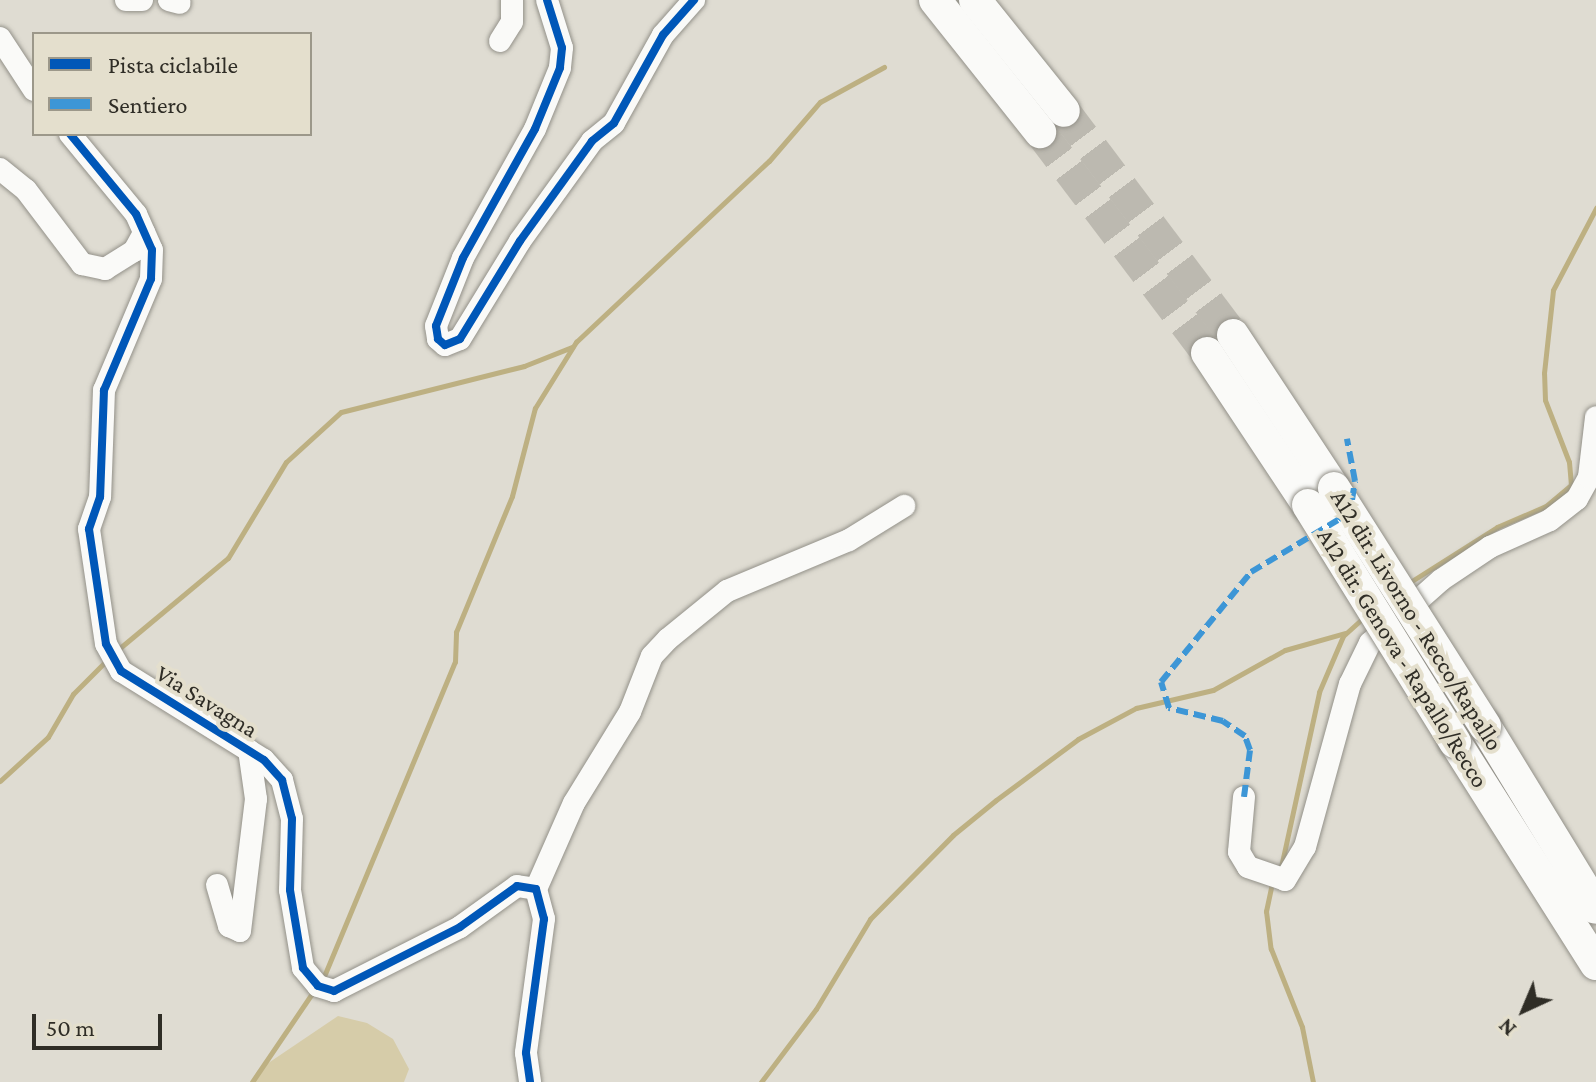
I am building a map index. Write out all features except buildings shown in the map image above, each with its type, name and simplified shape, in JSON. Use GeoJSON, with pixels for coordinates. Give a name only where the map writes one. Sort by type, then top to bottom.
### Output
{"type":"FeatureCollection","features":[{"type":"Feature","properties":{"kind":"highway"},"geometry":{"type":"LineString","coordinates":[[935,0],[1040,132]]}},
{"type":"Feature","properties":{"kind":"highway"},"geometry":{"type":"LineString","coordinates":[[975,0],[1064,111]]}},
{"type":"Feature","properties":{"kind":"highway","name":"A12 dir. Genova - Rapallo/Recco"},"geometry":{"type":"LineString","coordinates":[[1220,344],[1321,497],[1455,742],[1596,964]]}},
{"type":"Feature","properties":{"kind":"highway","name":"A12 dir. Livorno - Recco/Rapallo"},"geometry":{"type":"LineString","coordinates":[[1321,497],[1485,726],[1596,908]]}},
{"type":"Feature","properties":{"kind":"street"},"geometry":{"type":"LineString","coordinates":[[126,0],[142,0]]}},
{"type":"Feature","properties":{"kind":"street"},"geometry":{"type":"LineString","coordinates":[[500,41],[512,22],[512,0]]}},
{"type":"Feature","properties":{"kind":"street"},"geometry":{"type":"LineString","coordinates":[[547,0],[562,48],[560,68],[535,129],[463,258],[436,326],[438,339],[445,345],[460,339],[520,241],[592,141],[614,123],[663,35],[694,0]]}},
{"type":"Feature","properties":{"kind":"street"},"geometry":{"type":"LineString","coordinates":[[0,38],[32,87]]}},
{"type":"Feature","properties":{"kind":"street","name":"Via Savagna"},"geometry":{"type":"LineString","coordinates":[[72,136],[136,214],[152,250],[151,279],[104,390],[100,497],[89,529],[106,644],[121,671],[249,750],[282,780],[292,819],[290,890],[303,968],[318,986],[334,991],[460,927],[517,886],[536,889]]}},
{"type":"Feature","properties":{"kind":"street"},"geometry":{"type":"LineString","coordinates":[[0,169],[26,190],[82,264],[105,269],[134,251],[144,233]]}},
{"type":"Feature","properties":{"kind":"street"},"geometry":{"type":"LineString","coordinates":[[1244,797],[1239,852],[1248,867],[1285,880],[1305,847],[1350,684],[1370,643],[1441,580],[1490,547],[1550,520],[1577,499],[1589,477],[1596,417]]}},
{"type":"Feature","properties":{"kind":"street"},"geometry":{"type":"LineString","coordinates":[[530,1082],[528,1029],[544,919],[536,889],[574,803],[630,712],[652,656],[727,591],[849,540],[904,506]]}},
{"type":"Feature","properties":{"kind":"street"},"geometry":{"type":"LineString","coordinates":[[217,885],[229,926],[240,931],[256,799],[249,750]]}},
{"type":"Feature","properties":{"kind":"shaded area"},"geometry":{"type":"Polygon","coordinates":[[[338,1016],[367,1023],[393,1039],[409,1069],[404,1082],[251,1082],[258,1070],[338,1016]]]}},
{"type":"Feature","properties":{"kind":"waterway"},"geometry":{"type":"LineString","coordinates":[[322,981],[455,662],[456,632],[512,496],[535,408],[576,342],[769,161],[820,102],[884,67]]}},
{"type":"Feature","properties":{"kind":"waterway"},"geometry":{"type":"LineString","coordinates":[[1407,584],[1497,527],[1546,506],[1571,485],[1569,462],[1545,400],[1544,373],[1553,290],[1596,208]]}},
{"type":"Feature","properties":{"kind":"waterway"},"geometry":{"type":"LineString","coordinates":[[115,652],[228,558],[286,462],[341,412],[524,366],[572,347]]}},
{"type":"Feature","properties":{"kind":"waterway"},"geometry":{"type":"LineString","coordinates":[[1281,867],[1319,692],[1343,636],[1364,617]]}},
{"type":"Feature","properties":{"kind":"waterway"},"geometry":{"type":"LineString","coordinates":[[761,1082],[816,1009],[870,919],[953,835],[996,800],[1078,739],[1136,708],[1213,690],[1285,650],[1345,633]]}},
{"type":"Feature","properties":{"kind":"waterway"},"geometry":{"type":"LineString","coordinates":[[0,781],[48,737],[73,694],[108,659]]}},
{"type":"Feature","properties":{"kind":"waterway"},"geometry":{"type":"LineString","coordinates":[[1272,883],[1266,911],[1271,949],[1302,1027],[1313,1082]]}},
{"type":"Feature","properties":{"kind":"waterway"},"geometry":{"type":"LineString","coordinates":[[252,1082],[313,992]]}},
{"type":"Feature","properties":{"kind":"tunnel"},"geometry":{"type":"LineString","coordinates":[[1064,111],[1233,335]]}},
{"type":"Feature","properties":{"kind":"tunnel"},"geometry":{"type":"LineString","coordinates":[[1040,132],[1207,353]]}},
{"type":"Feature","properties":{"kind":"marked path"},"geometry":{"type":"LineString","coordinates":[[1244,797],[1250,750],[1245,736],[1223,721],[1169,708],[1161,682],[1251,572],[1338,520],[1352,500],[1355,481],[1347,439]]}},
{"type":"Feature","properties":{"kind":"cycle path"},"geometry":{"type":"LineString","coordinates":[[547,0],[562,48],[560,68],[535,129],[463,258],[436,326],[438,339],[445,345],[460,339],[520,241],[592,141],[614,123],[663,35],[694,0]]}},
{"type":"Feature","properties":{"kind":"cycle path"},"geometry":{"type":"LineString","coordinates":[[72,136],[136,214],[152,250],[151,279],[104,390],[100,497],[89,529],[106,644],[121,671],[264,760],[282,780],[292,819],[290,890],[303,968],[318,986],[334,991],[460,927],[517,886],[536,889],[544,919],[526,1053],[530,1082]]}}]}
